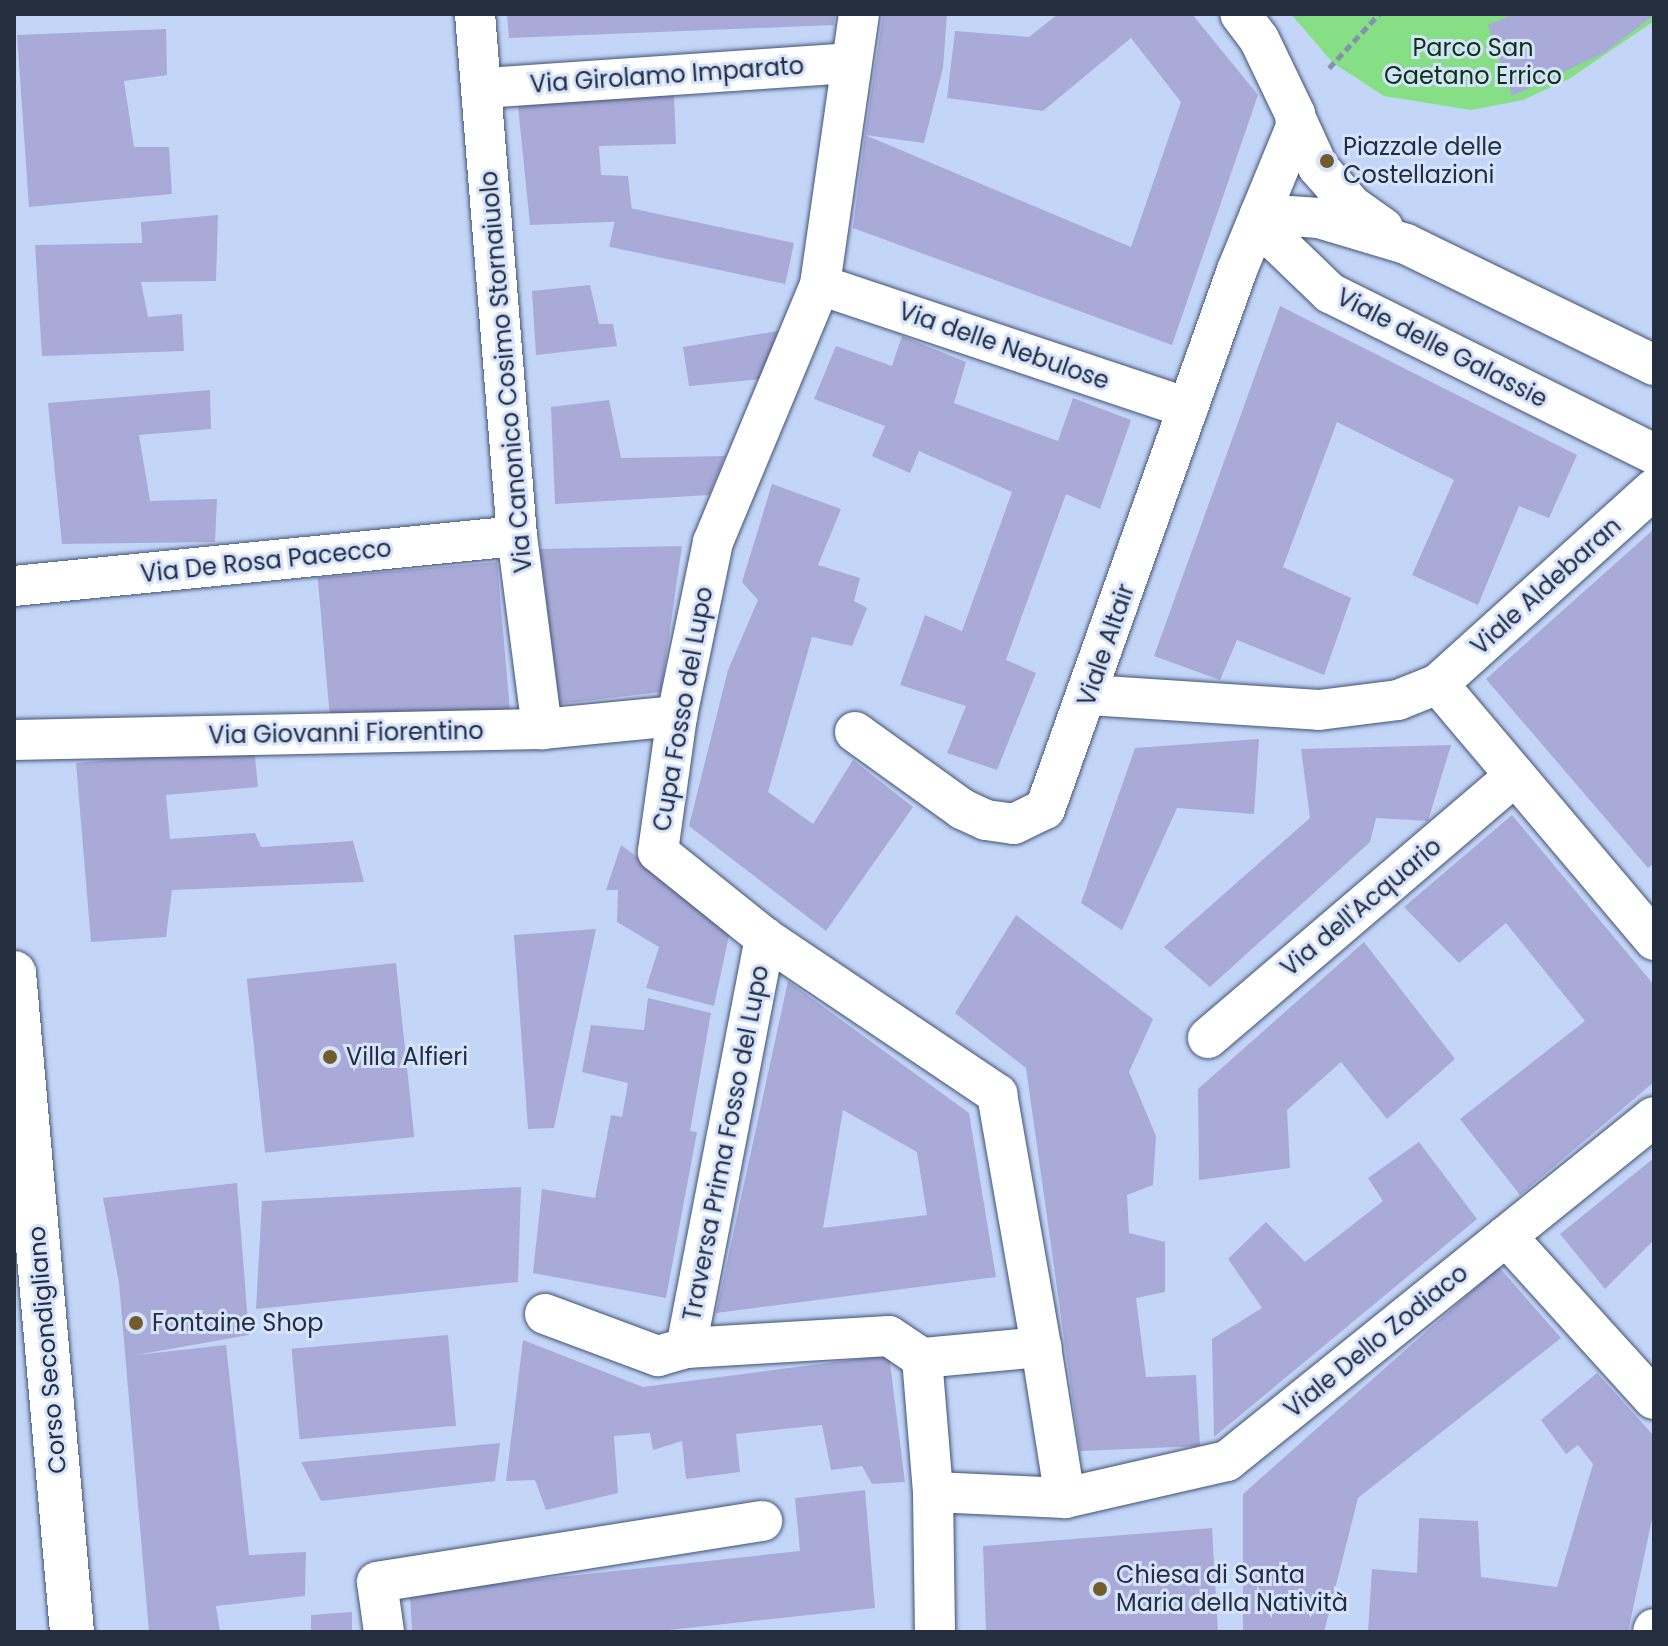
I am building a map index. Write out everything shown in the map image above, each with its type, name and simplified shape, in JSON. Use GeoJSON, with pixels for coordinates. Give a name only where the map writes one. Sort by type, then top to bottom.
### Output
{"type":"FeatureCollection","features":[{"type":"Feature","properties":{"kind":"main road","name":"Corso Secondigliano"},"geometry":{"type":"LineString","coordinates":[[14,973],[23,1170],[72,1632]]}},
{"type":"Feature","properties":{"kind":"street","name":"Via Canonico Cosimo Stornaiuolo"},"geometry":{"type":"LineString","coordinates":[[475,14],[484,88],[517,536],[542,729]]}},
{"type":"Feature","properties":{"kind":"street","name":"Cupa Fosso del Lupo"},"geometry":{"type":"LineString","coordinates":[[859,14],[820,285],[713,542],[677,716],[658,852],[765,938],[997,1094],[1065,1498]]}},
{"type":"Feature","properties":{"kind":"street"},"geometry":{"type":"LineString","coordinates":[[1249,27],[1318,167],[1352,206],[1406,244],[1654,365]]}},
{"type":"Feature","properties":{"kind":"street","name":"Via Girolamo Imparato"},"geometry":{"type":"LineString","coordinates":[[484,88],[851,63]]}},
{"type":"Feature","properties":{"kind":"street"},"geometry":{"type":"LineString","coordinates":[[1297,121],[1260,214],[1319,218],[1406,244]]}},
{"type":"Feature","properties":{"kind":"street","name":"Viale Altair"},"geometry":{"type":"LineString","coordinates":[[855,732],[962,809],[986,820],[1014,824],[1045,809],[1089,695],[1237,270],[1260,214]]}},
{"type":"Feature","properties":{"kind":"street","name":"Viale delle Galassie"},"geometry":{"type":"LineString","coordinates":[[1260,214],[1277,242],[1330,293],[1654,454]]}},
{"type":"Feature","properties":{"kind":"street","name":"Via delle Nebulose"},"geometry":{"type":"LineString","coordinates":[[820,285],[1188,408]]}},
{"type":"Feature","properties":{"kind":"street","name":"Viale Aldebaran"},"geometry":{"type":"LineString","coordinates":[[1438,684],[1654,489]]}},
{"type":"Feature","properties":{"kind":"street","name":"Via De Rosa Pacecco"},"geometry":{"type":"LineString","coordinates":[[14,586],[517,536]]}},
{"type":"Feature","properties":{"kind":"street"},"geometry":{"type":"LineString","coordinates":[[1089,695],[1319,710],[1398,700],[1438,684],[1515,776],[1648,922]]}},
{"type":"Feature","properties":{"kind":"street","name":"Via Giovanni Fiorentino"},"geometry":{"type":"LineString","coordinates":[[14,740],[542,729],[677,716]]}},
{"type":"Feature","properties":{"kind":"street","name":"Via dell'Acquario"},"geometry":{"type":"LineString","coordinates":[[1208,1038],[1515,776]]}},
{"type":"Feature","properties":{"kind":"street","name":"Traversa Prima Fosso del Lupo"},"geometry":{"type":"LineString","coordinates":[[686,1348],[765,938]]}},
{"type":"Feature","properties":{"kind":"street","name":"Viale Dello Zodiaco"},"geometry":{"type":"LineString","coordinates":[[933,1492],[1065,1498],[1227,1461],[1654,1117]]}},
{"type":"Feature","properties":{"kind":"street"},"geometry":{"type":"LineString","coordinates":[[1506,1236],[1654,1399]]}},
{"type":"Feature","properties":{"kind":"street"},"geometry":{"type":"LineString","coordinates":[[545,1314],[658,1356],[686,1348],[889,1336],[922,1358],[1041,1347]]}},
{"type":"Feature","properties":{"kind":"street"},"geometry":{"type":"LineString","coordinates":[[922,1358],[933,1492],[935,1632]]}},
{"type":"Feature","properties":{"kind":"street"},"geometry":{"type":"LineString","coordinates":[[384,1632],[377,1582],[762,1521]]}},
{"type":"Feature","properties":{"kind":"path"},"geometry":{"type":"LineString","coordinates":[[1329,68],[1379,14]]}},
{"type":"Feature","properties":{"kind":"green space","name":"Parco San Gaetano Errico"},"geometry":{"type":"Polygon","coordinates":[[[1291,14],[1654,14],[1654,21],[1569,79],[1523,100],[1471,110],[1384,96],[1333,63],[1291,14]]]}},
{"type":"Feature","properties":{"kind":"building"},"geometry":{"type":"Polygon","coordinates":[[[507,14],[835,14],[834,25],[509,38],[507,14]]]}},
{"type":"Feature","properties":{"kind":"building"},"geometry":{"type":"Polygon","coordinates":[[[883,14],[947,14],[943,68],[924,143],[865,135],[883,14]]]}},
{"type":"Feature","properties":{"kind":"building"},"geometry":{"type":"Polygon","coordinates":[[[1058,14],[1192,14],[1258,95],[1172,345],[853,228],[865,135],[1131,247],[1181,102],[1131,38],[1043,111],[947,98],[955,31],[1029,37],[1058,14]]]}},
{"type":"Feature","properties":{"kind":"building"},"geometry":{"type":"Polygon","coordinates":[[[1514,14],[1654,15],[1604,53],[1512,96],[1488,25],[1514,14]]]}},
{"type":"Feature","properties":{"kind":"building"},"geometry":{"type":"Polygon","coordinates":[[[166,29],[167,75],[124,81],[134,147],[169,147],[172,194],[29,207],[17,35],[166,29]]]}},
{"type":"Feature","properties":{"kind":"building"},"geometry":{"type":"Polygon","coordinates":[[[674,95],[676,144],[599,146],[601,175],[628,176],[633,221],[530,225],[518,106],[674,95]]]}},
{"type":"Feature","properties":{"kind":"building"},"geometry":{"type":"Polygon","coordinates":[[[618,206],[794,243],[785,284],[609,247],[618,206]]]}},
{"type":"Feature","properties":{"kind":"building"},"geometry":{"type":"Polygon","coordinates":[[[218,215],[216,281],[141,282],[148,317],[182,314],[184,351],[42,356],[35,245],[142,243],[141,222],[218,215]]]}},
{"type":"Feature","properties":{"kind":"building"},"geometry":{"type":"Polygon","coordinates":[[[590,285],[599,324],[613,324],[617,346],[536,355],[532,291],[590,285]]]}},
{"type":"Feature","properties":{"kind":"building"},"geometry":{"type":"Polygon","coordinates":[[[1280,306],[1577,455],[1549,518],[1519,506],[1478,605],[1412,575],[1454,480],[1337,422],[1283,567],[1351,598],[1324,675],[1237,640],[1220,680],[1154,656],[1280,306]]]}},
{"type":"Feature","properties":{"kind":"building"},"geometry":{"type":"Polygon","coordinates":[[[778,331],[762,379],[689,386],[683,347],[778,331]]]}},
{"type":"Feature","properties":{"kind":"building"},"geometry":{"type":"Polygon","coordinates":[[[902,336],[966,362],[954,403],[1058,441],[1073,398],[1131,420],[1100,509],[1066,494],[1006,660],[1036,673],[997,770],[947,753],[966,706],[900,685],[925,615],[962,631],[1012,492],[919,451],[910,473],[872,456],[885,426],[814,399],[836,346],[892,366],[902,336]]]}},
{"type":"Feature","properties":{"kind":"building"},"geometry":{"type":"Polygon","coordinates":[[[210,390],[211,429],[139,435],[150,501],[217,499],[215,542],[62,544],[48,403],[210,390]]]}},
{"type":"Feature","properties":{"kind":"building"},"geometry":{"type":"Polygon","coordinates":[[[609,400],[621,458],[725,456],[709,495],[555,504],[551,407],[609,400]]]}},
{"type":"Feature","properties":{"kind":"building"},"geometry":{"type":"Polygon","coordinates":[[[772,484],[841,509],[818,565],[860,578],[854,601],[867,608],[852,646],[812,637],[768,792],[813,824],[853,760],[913,807],[826,931],[689,826],[728,670],[758,600],[742,582],[772,484]]]}},
{"type":"Feature","properties":{"kind":"building"},"geometry":{"type":"Polygon","coordinates":[[[1654,529],[1654,863],[1648,868],[1486,679],[1654,529]]]}},
{"type":"Feature","properties":{"kind":"building"},"geometry":{"type":"Polygon","coordinates":[[[682,546],[661,692],[559,704],[540,549],[682,546]]]}},
{"type":"Feature","properties":{"kind":"building"},"geometry":{"type":"Polygon","coordinates":[[[497,562],[510,710],[331,726],[318,578],[497,562]]]}},
{"type":"Feature","properties":{"kind":"building"},"geometry":{"type":"Polygon","coordinates":[[[1259,739],[1254,814],[1177,808],[1122,930],[1081,903],[1135,748],[1259,739]]]}},
{"type":"Feature","properties":{"kind":"building"},"geometry":{"type":"Polygon","coordinates":[[[1451,745],[1428,821],[1376,818],[1370,842],[1210,987],[1164,947],[1310,818],[1301,749],[1451,745]]]}},
{"type":"Feature","properties":{"kind":"building"},"geometry":{"type":"Polygon","coordinates":[[[254,747],[258,787],[166,795],[170,839],[255,833],[261,847],[353,841],[364,882],[172,890],[166,937],[91,942],[76,763],[254,747]]]}},
{"type":"Feature","properties":{"kind":"building"},"geometry":{"type":"Polygon","coordinates":[[[1512,815],[1654,985],[1654,1082],[1520,1195],[1460,1119],[1585,1021],[1506,923],[1459,963],[1404,907],[1512,815]]]}},
{"type":"Feature","properties":{"kind":"building"},"geometry":{"type":"Polygon","coordinates":[[[621,845],[731,926],[714,1006],[646,988],[659,947],[617,922],[618,890],[606,890],[621,845]]]}},
{"type":"Feature","properties":{"kind":"building"},"geometry":{"type":"Polygon","coordinates":[[[1016,915],[1153,1019],[1129,1072],[1156,1136],[1153,1185],[1127,1195],[1129,1233],[1165,1242],[1165,1292],[1136,1298],[1146,1377],[1196,1375],[1200,1446],[1080,1451],[1026,1068],[955,1013],[1016,915]]]}},
{"type":"Feature","properties":{"kind":"building"},"geometry":{"type":"Polygon","coordinates":[[[596,929],[554,1128],[528,1129],[514,935],[596,929]]]}},
{"type":"Feature","properties":{"kind":"building"},"geometry":{"type":"Polygon","coordinates":[[[1364,942],[1455,1059],[1387,1119],[1341,1062],[1287,1110],[1290,1168],[1199,1180],[1198,1089],[1364,942]]]}},
{"type":"Feature","properties":{"kind":"building","name":"Villa Alfieri"},"geometry":{"type":"Polygon","coordinates":[[[396,963],[414,1137],[265,1153],[247,979],[396,963]]]}},
{"type":"Feature","properties":{"kind":"building"},"geometry":{"type":"Polygon","coordinates":[[[788,981],[969,1113],[996,1277],[716,1313],[788,981]],[[843,1110],[823,1228],[927,1215],[917,1152],[843,1110]]]}},
{"type":"Feature","properties":{"kind":"building"},"geometry":{"type":"Polygon","coordinates":[[[648,998],[711,1013],[690,1131],[697,1132],[666,1298],[533,1273],[542,1189],[595,1198],[611,1115],[622,1117],[628,1083],[582,1072],[591,1025],[644,1030],[648,998]]]}},
{"type":"Feature","properties":{"kind":"building"},"geometry":{"type":"Polygon","coordinates":[[[1419,1142],[1477,1219],[1214,1437],[1212,1339],[1262,1308],[1228,1259],[1266,1222],[1305,1262],[1383,1201],[1368,1178],[1419,1142]]]}},
{"type":"Feature","properties":{"kind":"building"},"geometry":{"type":"Polygon","coordinates":[[[1654,1158],[1654,1240],[1605,1289],[1560,1234],[1654,1158]]]}},
{"type":"Feature","properties":{"kind":"building"},"geometry":{"type":"Polygon","coordinates":[[[237,1183],[249,1335],[136,1355],[226,1345],[249,1555],[306,1552],[305,1596],[216,1606],[220,1632],[149,1632],[119,1283],[103,1198],[237,1183]]]}},
{"type":"Feature","properties":{"kind":"building"},"geometry":{"type":"Polygon","coordinates":[[[521,1187],[518,1282],[256,1309],[262,1201],[521,1187]]]}},
{"type":"Feature","properties":{"kind":"building"},"geometry":{"type":"Polygon","coordinates":[[[1499,1267],[1561,1338],[1358,1498],[1324,1632],[1243,1632],[1243,1494],[1499,1267]]]}},
{"type":"Feature","properties":{"kind":"building"},"geometry":{"type":"Polygon","coordinates":[[[448,1335],[456,1426],[300,1439],[292,1349],[448,1335]]]}},
{"type":"Feature","properties":{"kind":"building"},"geometry":{"type":"Polygon","coordinates":[[[523,1340],[643,1387],[889,1355],[905,1482],[872,1484],[862,1466],[831,1470],[822,1425],[736,1434],[740,1472],[686,1479],[682,1441],[653,1450],[650,1433],[614,1436],[618,1493],[546,1510],[535,1480],[506,1481],[523,1340]]]}},
{"type":"Feature","properties":{"kind":"building"},"geometry":{"type":"Polygon","coordinates":[[[1597,1373],[1654,1436],[1654,1510],[1628,1632],[1368,1632],[1372,1569],[1417,1573],[1419,1518],[1478,1521],[1481,1577],[1557,1587],[1593,1464],[1578,1445],[1566,1454],[1541,1420],[1597,1373]]]}},
{"type":"Feature","properties":{"kind":"building"},"geometry":{"type":"Polygon","coordinates":[[[500,1443],[495,1481],[321,1501],[301,1462],[500,1443]]]}},
{"type":"Feature","properties":{"kind":"building"},"geometry":{"type":"Polygon","coordinates":[[[865,1490],[875,1608],[650,1632],[412,1632],[410,1593],[800,1551],[795,1498],[865,1490]]]}},
{"type":"Feature","properties":{"kind":"building","name":"Chiesa di Santa Maria della Natività"},"geometry":{"type":"Polygon","coordinates":[[[1212,1528],[1218,1632],[986,1632],[983,1546],[1212,1528]]]}},
{"type":"Feature","properties":{"kind":"building"},"geometry":{"type":"Polygon","coordinates":[[[352,1612],[352,1632],[311,1632],[311,1615],[352,1612]]]}},
{"type":"Feature","properties":{"kind":"place","name":"Piazzale delle Costellazioni"},"geometry":{"type":"Point","coordinates":[1327,161]}},
{"type":"Feature","properties":{"kind":"place","name":"Villa Alfieri"},"geometry":{"type":"Point","coordinates":[330,1057]}},
{"type":"Feature","properties":{"kind":"place","name":"Fontaine Shop"},"geometry":{"type":"Point","coordinates":[136,1323]}},
{"type":"Feature","properties":{"kind":"place","name":"Chiesa di Santa Maria della Natività"},"geometry":{"type":"Point","coordinates":[1100,1589]}}]}
